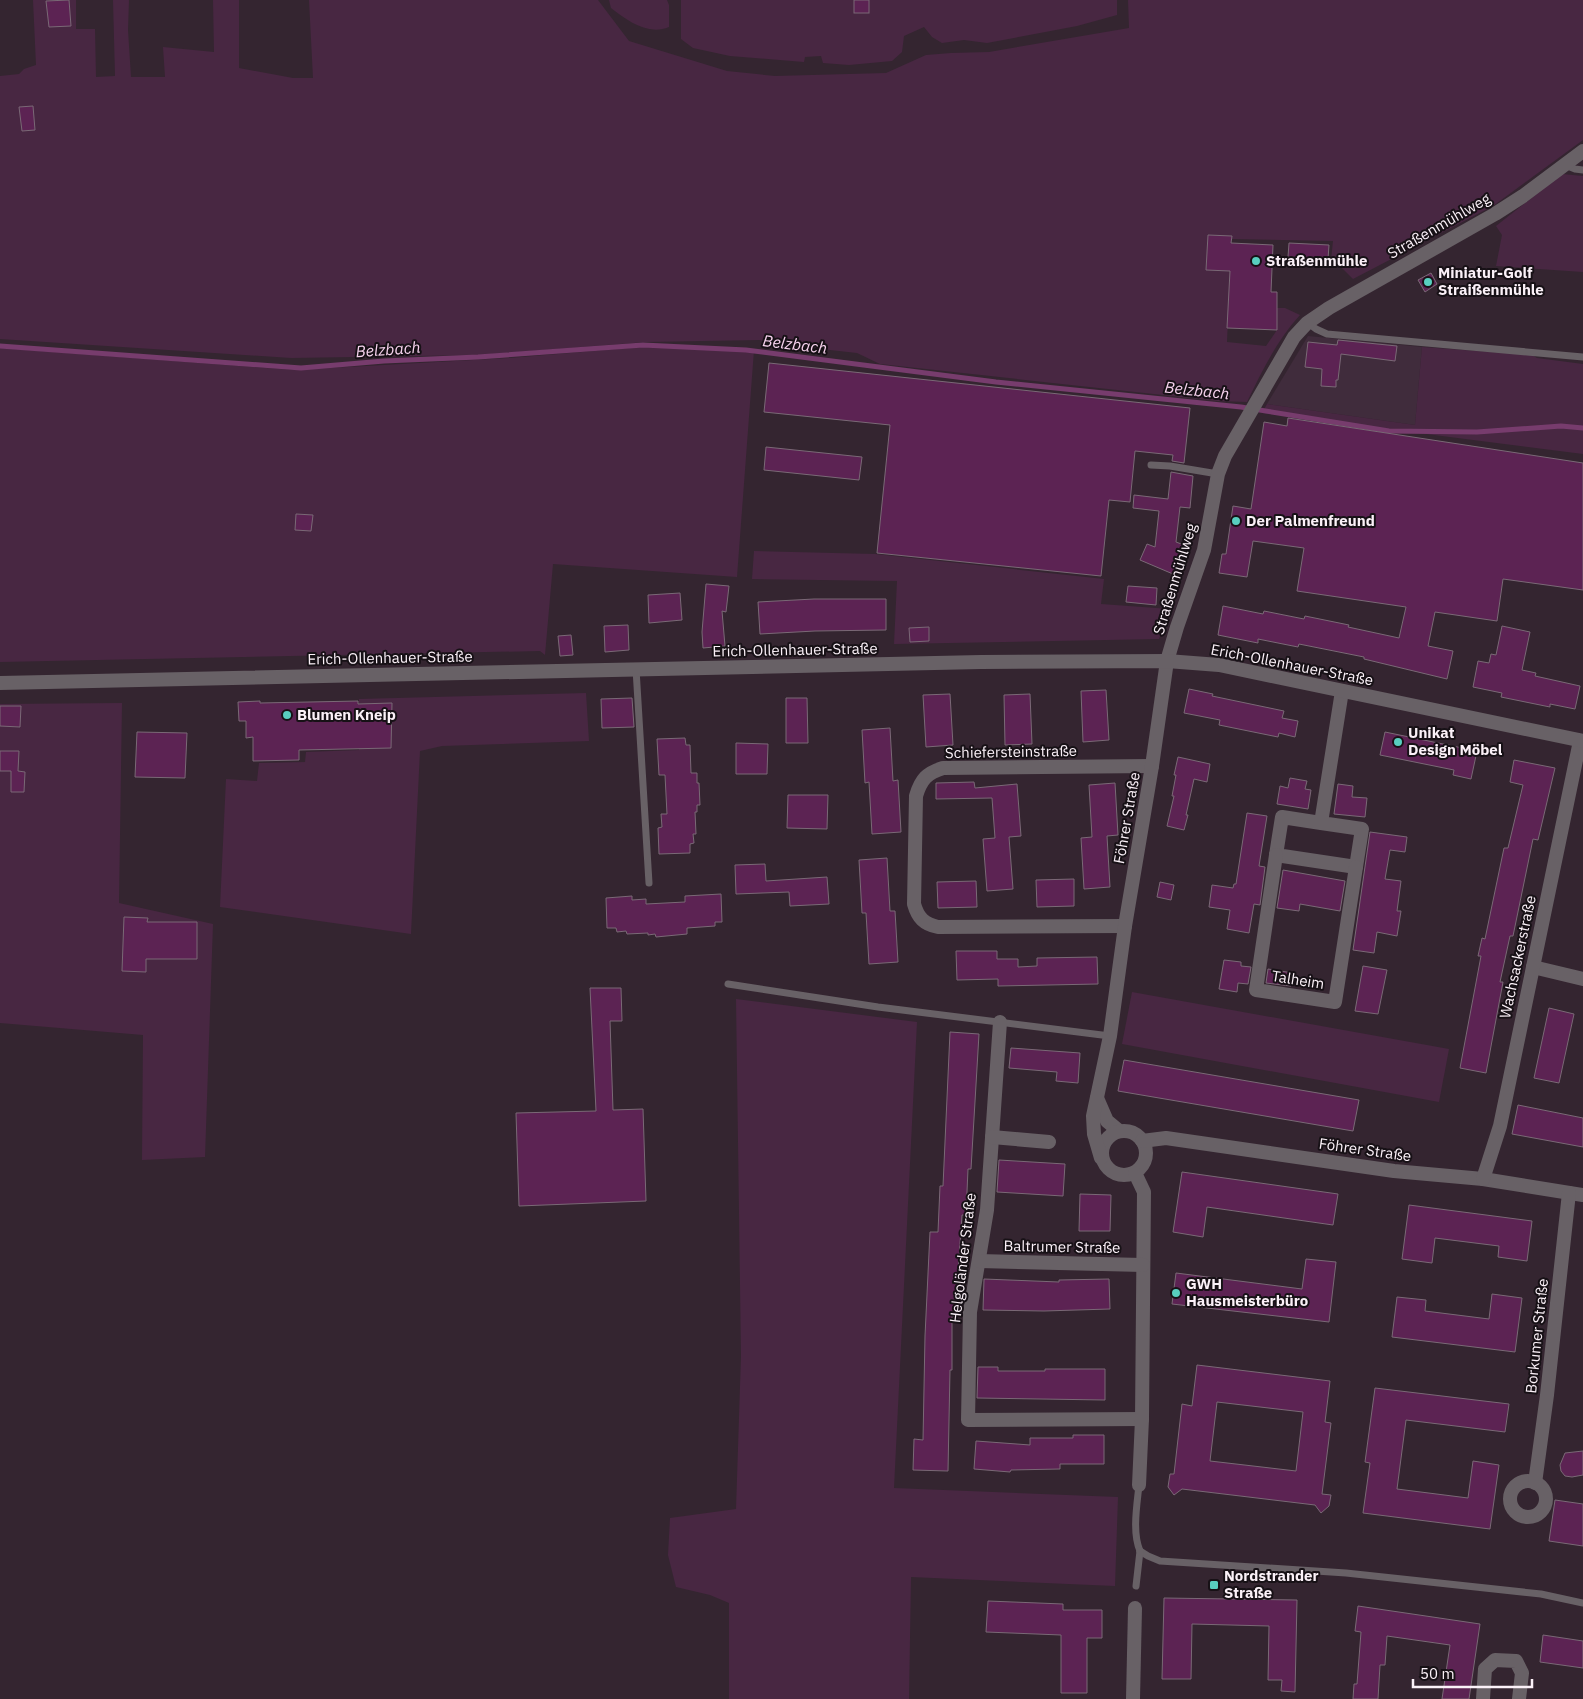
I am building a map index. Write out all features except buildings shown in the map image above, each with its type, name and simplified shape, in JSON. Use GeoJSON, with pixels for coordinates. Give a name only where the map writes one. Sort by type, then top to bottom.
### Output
{"type":"FeatureCollection","features":[{"type":"Feature","properties":{"kind":"street","name":"Straßenmühlweg"},"geometry":{"type":"LineString","coordinates":[[1167,661],[1204,550],[1218,474],[1225,456],[1299,330],[1337,303],[1523,196],[1583,151]]}},
{"type":"Feature","properties":{"kind":"street","name":"Erich-Ollenhauer-Straße"},"geometry":{"type":"LineString","coordinates":[[0,683],[971,662],[1167,661],[1219,665],[1582,741]]}},
{"type":"Feature","properties":{"kind":"street","name":"Föhrer Straße"},"geometry":{"type":"LineString","coordinates":[[1135,1173],[1128,1176],[1114,1174],[1108,1170],[1101,1158],[1092,1126],[1110,1036],[1125,926],[1152,766],[1167,661]]}},
{"type":"Feature","properties":{"kind":"street"},"geometry":{"type":"LineString","coordinates":[[1321,823],[1342,691]]}},
{"type":"Feature","properties":{"kind":"street","name":"Wachsackerstraße"},"geometry":{"type":"LineString","coordinates":[[1483,1179],[1500,1126],[1582,741]]}},
{"type":"Feature","properties":{"kind":"street","name":"Schiefersteinstraße"},"geometry":{"type":"LineString","coordinates":[[1125,926],[938,927],[922,921],[917,914],[914,904],[916,796],[919,785],[924,778],[932,772],[943,768],[1152,766]]}},
{"type":"Feature","properties":{"kind":"street","name":"Talheim"},"geometry":{"type":"LineString","coordinates":[[1282,817],[1362,829],[1335,1002],[1256,990],[1276,855],[1282,817]]}},
{"type":"Feature","properties":{"kind":"street"},"geometry":{"type":"LineString","coordinates":[[1276,855],[1356,867]]}},
{"type":"Feature","properties":{"kind":"street"},"geometry":{"type":"LineString","coordinates":[[1533,967],[1583,979]]}},
{"type":"Feature","properties":{"kind":"street","name":"Helgoländer Straße"},"geometry":{"type":"LineString","coordinates":[[1000,1022],[987,1210],[970,1312],[968,1420],[1142,1419]]}},
{"type":"Feature","properties":{"kind":"street","name":"Föhrer Straße"},"geometry":{"type":"LineString","coordinates":[[1097,1098],[1107,1121],[1119,1131],[1132,1132],[1142,1140],[1166,1138],[1394,1171],[1483,1179],[1576,1194]]}},
{"type":"Feature","properties":{"kind":"street"},"geometry":{"type":"LineString","coordinates":[[1101,1158],[1103,1144],[1112,1134],[1119,1131]]}},
{"type":"Feature","properties":{"kind":"street"},"geometry":{"type":"LineString","coordinates":[[992,1137],[1049,1142]]}},
{"type":"Feature","properties":{"kind":"street"},"geometry":{"type":"LineString","coordinates":[[1139,1485],[1142,1419],[1144,1192],[1135,1173],[1145,1162],[1145,1147],[1142,1140]]}},
{"type":"Feature","properties":{"kind":"street","name":"Borkumer Straße"},"geometry":{"type":"LineString","coordinates":[[1536,1483],[1576,1194]]}},
{"type":"Feature","properties":{"kind":"street","name":"Baltrumer Straße"},"geometry":{"type":"LineString","coordinates":[[979,1262],[1143,1265]]}},
{"type":"Feature","properties":{"kind":"street"},"geometry":{"type":"LineString","coordinates":[[1133,1699],[1135,1608]]}},
{"type":"Feature","properties":{"kind":"street"},"geometry":{"type":"LineString","coordinates":[[1482,1699],[1485,1669],[1495,1660],[1516,1661],[1522,1673],[1518,1699]]}},
{"type":"Feature","properties":{"kind":"lane"},"geometry":{"type":"LineString","coordinates":[[1565,165],[1583,170]]}},
{"type":"Feature","properties":{"kind":"lane"},"geometry":{"type":"LineString","coordinates":[[1307,323],[1328,334],[1583,357]]}},
{"type":"Feature","properties":{"kind":"lane"},"geometry":{"type":"LineString","coordinates":[[1151,465],[1170,466],[1218,474]]}},
{"type":"Feature","properties":{"kind":"lane"},"geometry":{"type":"LineString","coordinates":[[636,669],[649,883]]}},
{"type":"Feature","properties":{"kind":"lane"},"geometry":{"type":"LineString","coordinates":[[728,984],[878,1006],[1110,1036]]}},
{"type":"Feature","properties":{"kind":"lane"},"geometry":{"type":"LineString","coordinates":[[1136,1586],[1140,1551],[1137,1543],[1136,1508],[1139,1485]]}},
{"type":"Feature","properties":{"kind":"lane"},"geometry":{"type":"LineString","coordinates":[[1140,1551],[1160,1561],[1346,1573],[1541,1594],[1583,1603]]}},
{"type":"Feature","properties":{"kind":"shaded area"},"geometry":{"type":"Polygon","coordinates":[[[33,0],[76,0],[76,29],[95,29],[96,77],[115,76],[113,0],[129,0],[128,30],[131,77],[165,77],[163,47],[214,52],[213,0],[239,0],[239,68],[293,78],[313,78],[309,0],[598,0],[629,41],[727,71],[775,76],[886,73],[926,55],[989,52],[1129,28],[1128,0],[1583,0],[1583,140],[1493,206],[1353,279],[1334,260],[1331,260],[1333,241],[1232,239],[1231,236],[1208,235],[1206,270],[1230,271],[1227,342],[1266,346],[1277,330],[1277,308],[1285,308],[1300,315],[1277,345],[1247,402],[1218,401],[880,364],[857,353],[767,343],[760,340],[646,342],[478,355],[291,358],[0,339],[0,76],[19,74],[24,69],[36,65],[33,0]]]}},
{"type":"Feature","properties":{"kind":"shaded area"},"geometry":{"type":"Polygon","coordinates":[[[609,0],[667,0],[669,5],[669,27],[653,30],[638,25],[611,8],[609,0]]]}},
{"type":"Feature","properties":{"kind":"shaded area"},"geometry":{"type":"Polygon","coordinates":[[[681,0],[1117,0],[1117,15],[1077,26],[987,43],[964,40],[942,43],[932,37],[924,27],[904,36],[902,52],[892,61],[849,65],[823,63],[821,56],[805,57],[804,62],[730,56],[693,48],[681,39],[681,0]]]}},
{"type":"Feature","properties":{"kind":"shaded area"},"geometry":{"type":"Polygon","coordinates":[[[1562,174],[1583,176],[1583,272],[1496,266],[1502,235],[1496,226],[1562,174]]]}},
{"type":"Feature","properties":{"kind":"shaded area"},"geometry":{"type":"Polygon","coordinates":[[[1308,336],[1422,347],[1415,425],[1267,404],[1308,336]]]}},
{"type":"Feature","properties":{"kind":"shaded area"},"geometry":{"type":"Polygon","coordinates":[[[643,347],[754,350],[737,577],[553,564],[545,655],[540,651],[0,662],[0,348],[294,370],[509,358],[643,347]]]}},
{"type":"Feature","properties":{"kind":"shaded area"},"geometry":{"type":"Polygon","coordinates":[[[1422,347],[1532,355],[1537,358],[1583,364],[1583,454],[1262,413],[1267,404],[1415,425],[1422,347]]]}},
{"type":"Feature","properties":{"kind":"shaded area"},"geometry":{"type":"Polygon","coordinates":[[[754,551],[875,554],[1104,579],[1101,604],[1170,609],[1159,639],[894,644],[897,581],[752,579],[754,551]]]}},
{"type":"Feature","properties":{"kind":"shaded area"},"geometry":{"type":"Polygon","coordinates":[[[586,693],[589,741],[442,746],[420,751],[411,934],[220,907],[226,779],[257,781],[259,763],[305,762],[306,752],[359,750],[359,699],[586,693]]]}},
{"type":"Feature","properties":{"kind":"shaded area"},"geometry":{"type":"Polygon","coordinates":[[[122,703],[119,903],[213,924],[205,1157],[142,1160],[143,1035],[0,1023],[0,704],[122,703]]]}},
{"type":"Feature","properties":{"kind":"shaded area"},"geometry":{"type":"Polygon","coordinates":[[[1132,992],[1449,1049],[1439,1102],[1122,1044],[1132,992]]]}},
{"type":"Feature","properties":{"kind":"shaded area"},"geometry":{"type":"Polygon","coordinates":[[[736,999],[917,1022],[894,1488],[1118,1497],[1115,1586],[911,1577],[909,1699],[729,1699],[729,1603],[710,1595],[676,1587],[668,1555],[670,1518],[736,1509],[741,1356],[736,999]]]}},
{"type":"Feature","properties":{"kind":"waterway","name":"Belzbach"},"geometry":{"type":"LineString","coordinates":[[0,346],[301,368],[643,345],[746,350],[996,382],[1241,407],[1389,431],[1477,432],[1561,426],[1583,428]]}},
{"type":"Feature","properties":{"kind":"place","name":"Straßenmühle"},"geometry":{"type":"Point","coordinates":[1256,261]}},
{"type":"Feature","properties":{"kind":"place","name":"Miniatur-Golf Straißenmühle"},"geometry":{"type":"Point","coordinates":[1428,282]}},
{"type":"Feature","properties":{"kind":"place","name":"Der Palmenfreund"},"geometry":{"type":"Point","coordinates":[1236,521]}},
{"type":"Feature","properties":{"kind":"place","name":"Blumen Kneip"},"geometry":{"type":"Point","coordinates":[287,715]}},
{"type":"Feature","properties":{"kind":"place","name":"Unikat Design Möbel"},"geometry":{"type":"Point","coordinates":[1398,742]}},
{"type":"Feature","properties":{"kind":"place","name":"GWH Hausmeisterbüro"},"geometry":{"type":"Point","coordinates":[1176,1293]}},
{"type":"Feature","properties":{"kind":"place","name":"Nordstrander Straße"},"geometry":{"type":"Point","coordinates":[1214,1585]}}]}
